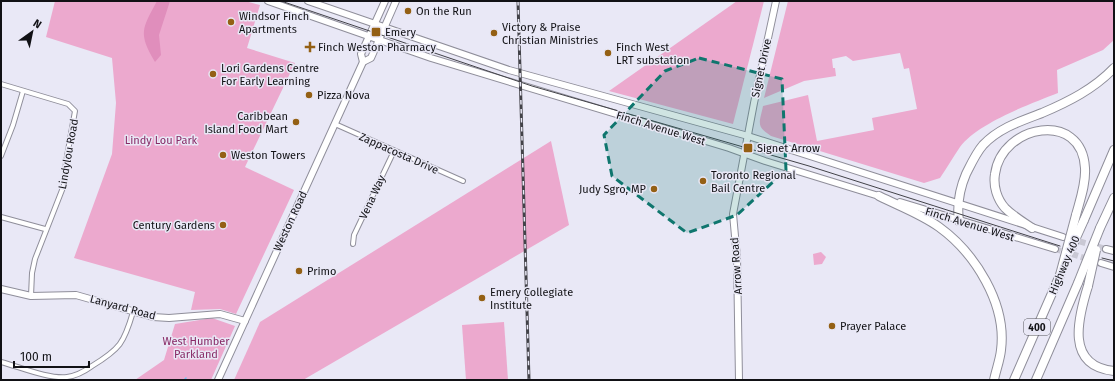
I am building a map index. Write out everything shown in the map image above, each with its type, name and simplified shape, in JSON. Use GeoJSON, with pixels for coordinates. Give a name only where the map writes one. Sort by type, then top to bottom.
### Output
{"type":"FeatureCollection","features":[{"type":"Feature","properties":{"kind":"highway"},"geometry":{"type":"LineString","coordinates":[[959,221],[961,188],[976,155],[988,140],[1004,129],[1058,106],[1089,89],[1114,68]]}},
{"type":"Feature","properties":{"kind":"highway"},"geometry":{"type":"LineString","coordinates":[[1032,228],[1005,208],[997,194],[994,177],[1004,149],[1020,137],[1035,131],[1051,130],[1060,132],[1073,140],[1082,153],[1085,177],[1060,274]]}},
{"type":"Feature","properties":{"kind":"highway","name":"Highway 400"},"geometry":{"type":"LineString","coordinates":[[1014,380],[1114,150]]}},
{"type":"Feature","properties":{"kind":"highway"},"geometry":{"type":"LineString","coordinates":[[879,196],[938,226],[956,240],[977,264],[992,297],[1000,322],[1001,350],[994,380]]}},
{"type":"Feature","properties":{"kind":"highway","name":"Highway 400"},"geometry":{"type":"LineString","coordinates":[[1036,380],[1114,198]]}},
{"type":"Feature","properties":{"kind":"highway"},"geometry":{"type":"LineString","coordinates":[[1100,228],[1088,286],[1079,315],[1077,339],[1084,356],[1097,367],[1114,371]]}},
{"type":"Feature","properties":{"kind":"main road","name":"Finch Avenue West"},"geometry":{"type":"LineString","coordinates":[[268,1],[483,75],[1055,250]]}},
{"type":"Feature","properties":{"kind":"main road","name":"Finch Avenue West"},"geometry":{"type":"LineString","coordinates":[[308,1],[376,23],[509,70],[748,136],[1063,237]]}},
{"type":"Feature","properties":{"kind":"main road","name":"Weston Road"},"geometry":{"type":"LineString","coordinates":[[364,62],[361,54],[376,23],[384,1]]}},
{"type":"Feature","properties":{"kind":"main road","name":"Weston Road"},"geometry":{"type":"LineString","coordinates":[[218,380],[364,62],[371,58],[386,27],[396,1]]}},
{"type":"Feature","properties":{"kind":"main road","name":"Signet Drive"},"geometry":{"type":"LineString","coordinates":[[745,154],[776,1]]}},
{"type":"Feature","properties":{"kind":"main road","name":"Arrow Road"},"geometry":{"type":"LineString","coordinates":[[739,380],[737,258],[733,214],[745,154]]}},
{"type":"Feature","properties":{"kind":"main road"},"geometry":{"type":"LineString","coordinates":[[1106,249],[1114,251]]}},
{"type":"Feature","properties":{"kind":"main road"},"geometry":{"type":"LineString","coordinates":[[1101,263],[1114,267]]}},
{"type":"Feature","properties":{"kind":"main road","name":"Lanyard Road"},"geometry":{"type":"LineString","coordinates":[[1,289],[31,296],[76,295],[153,317],[169,318],[220,314],[245,321]]}},
{"type":"Feature","properties":{"kind":"street","name":"Lindylou Road"},"geometry":{"type":"LineString","coordinates":[[1,84],[68,104],[75,111],[64,185],[45,229],[32,267],[31,296]]}},
{"type":"Feature","properties":{"kind":"street"},"geometry":{"type":"LineString","coordinates":[[1,156],[13,125],[23,91]]}},
{"type":"Feature","properties":{"kind":"street","name":"Zappacosta Drive"},"geometry":{"type":"LineString","coordinates":[[335,124],[463,181]]}},
{"type":"Feature","properties":{"kind":"street","name":"Vena Way"},"geometry":{"type":"LineString","coordinates":[[354,244],[354,235],[394,151]]}},
{"type":"Feature","properties":{"kind":"street"},"geometry":{"type":"LineString","coordinates":[[1,217],[45,229]]}},
{"type":"Feature","properties":{"kind":"street"},"geometry":{"type":"LineString","coordinates":[[1,362],[40,373],[66,377],[75,375],[102,361],[116,350],[126,336],[133,312]]}},
{"type":"Feature","properties":{"kind":"highlighted area"},"geometry":{"type":"Polygon","coordinates":[[[699,58],[782,79],[786,170],[737,215],[687,233],[612,176],[604,135],[665,71],[699,58]]]}},
{"type":"Feature","properties":{"kind":"green space","name":"Lindy Lou Park"},"geometry":{"type":"Polygon","coordinates":[[[55,1],[245,1],[260,5],[247,48],[295,63],[245,167],[294,190],[236,314],[220,309],[191,310],[195,292],[74,258],[112,154],[116,103],[112,58],[46,37],[55,1]]]}},
{"type":"Feature","properties":{"kind":"green space"},"geometry":{"type":"Polygon","coordinates":[[[737,1],[764,1],[733,124],[609,91],[737,1]]]}},
{"type":"Feature","properties":{"kind":"green space"},"geometry":{"type":"Polygon","coordinates":[[[788,1],[1114,1],[1114,40],[1103,50],[1057,70],[1058,93],[1005,115],[979,130],[968,138],[960,147],[940,178],[924,183],[771,136],[763,129],[760,120],[763,106],[808,95],[817,141],[874,130],[872,118],[917,109],[909,68],[904,69],[900,53],[853,61],[846,56],[832,59],[836,76],[804,81],[764,98],[788,1]]]}},
{"type":"Feature","properties":{"kind":"green space"},"geometry":{"type":"Polygon","coordinates":[[[551,141],[569,225],[303,380],[234,380],[260,322],[551,141]]]}},
{"type":"Feature","properties":{"kind":"green space"},"geometry":{"type":"Polygon","coordinates":[[[821,252],[826,257],[822,264],[814,265],[813,254],[821,252]]]}},
{"type":"Feature","properties":{"kind":"green space","name":"West Humber Parkland"},"geometry":{"type":"Polygon","coordinates":[[[212,318],[235,326],[211,380],[135,380],[164,360],[175,324],[212,318]]]}},
{"type":"Feature","properties":{"kind":"green space"},"geometry":{"type":"Polygon","coordinates":[[[504,322],[508,380],[466,380],[462,325],[504,322]]]}},
{"type":"Feature","properties":{"kind":"shaded area"},"geometry":{"type":"Polygon","coordinates":[[[157,1],[170,1],[159,35],[161,55],[155,62],[146,44],[144,31],[148,18],[157,1]]]}},
{"type":"Feature","properties":{"kind":"tunnel"},"geometry":{"type":"LineString","coordinates":[[1071,239],[1106,249]]}},
{"type":"Feature","properties":{"kind":"tunnel"},"geometry":{"type":"LineString","coordinates":[[1055,249],[1101,263]]}},
{"type":"Feature","properties":{"kind":"tram line"},"geometry":{"type":"LineString","coordinates":[[281,1],[532,86],[809,166],[1060,246]]}},
{"type":"Feature","properties":{"kind":"tram line"},"geometry":{"type":"LineString","coordinates":[[1102,258],[1114,261]]}},
{"type":"Feature","properties":{"kind":"railway"},"geometry":{"type":"LineString","coordinates":[[518,1],[529,380]]}},
{"type":"Feature","properties":{"kind":"place","name":"On the Run"},"geometry":{"type":"Point","coordinates":[408,11]}},
{"type":"Feature","properties":{"kind":"place","name":"Windsor Finch Apartments"},"geometry":{"type":"Point","coordinates":[231,22]}},
{"type":"Feature","properties":{"kind":"place","name":"Emery"},"geometry":{"type":"Point","coordinates":[376,32]}},
{"type":"Feature","properties":{"kind":"place","name":"Victory & Praise Christian Ministries"},"geometry":{"type":"Point","coordinates":[494,33]}},
{"type":"Feature","properties":{"kind":"place","name":"Finch Weston Pharmacy"},"geometry":{"type":"Point","coordinates":[310,47]}},
{"type":"Feature","properties":{"kind":"place","name":"Finch West LRT substation"},"geometry":{"type":"Point","coordinates":[608,53]}},
{"type":"Feature","properties":{"kind":"place","name":"Lori Gardens Centre For Early Learning"},"geometry":{"type":"Point","coordinates":[213,74]}},
{"type":"Feature","properties":{"kind":"place","name":"Pizza Nova"},"geometry":{"type":"Point","coordinates":[309,95]}},
{"type":"Feature","properties":{"kind":"place","name":"Caribbean Island Food Mart"},"geometry":{"type":"Point","coordinates":[296,122]}},
{"type":"Feature","properties":{"kind":"place","name":"Signet Arrow"},"geometry":{"type":"Point","coordinates":[748,148]}},
{"type":"Feature","properties":{"kind":"place","name":"Weston Towers"},"geometry":{"type":"Point","coordinates":[223,155]}},
{"type":"Feature","properties":{"kind":"place","name":"Toronto Regional Bail Centre"},"geometry":{"type":"Point","coordinates":[703,181]}},
{"type":"Feature","properties":{"kind":"place","name":"Judy Sgro, MP"},"geometry":{"type":"Point","coordinates":[654,189]}},
{"type":"Feature","properties":{"kind":"place","name":"Century Gardens"},"geometry":{"type":"Point","coordinates":[223,225]}},
{"type":"Feature","properties":{"kind":"place","name":"Primo"},"geometry":{"type":"Point","coordinates":[299,271]}},
{"type":"Feature","properties":{"kind":"place","name":"Emery Collegiate Institute"},"geometry":{"type":"Point","coordinates":[482,298]}},
{"type":"Feature","properties":{"kind":"place","name":"Prayer Palace"},"geometry":{"type":"Point","coordinates":[832,326]}}]}
